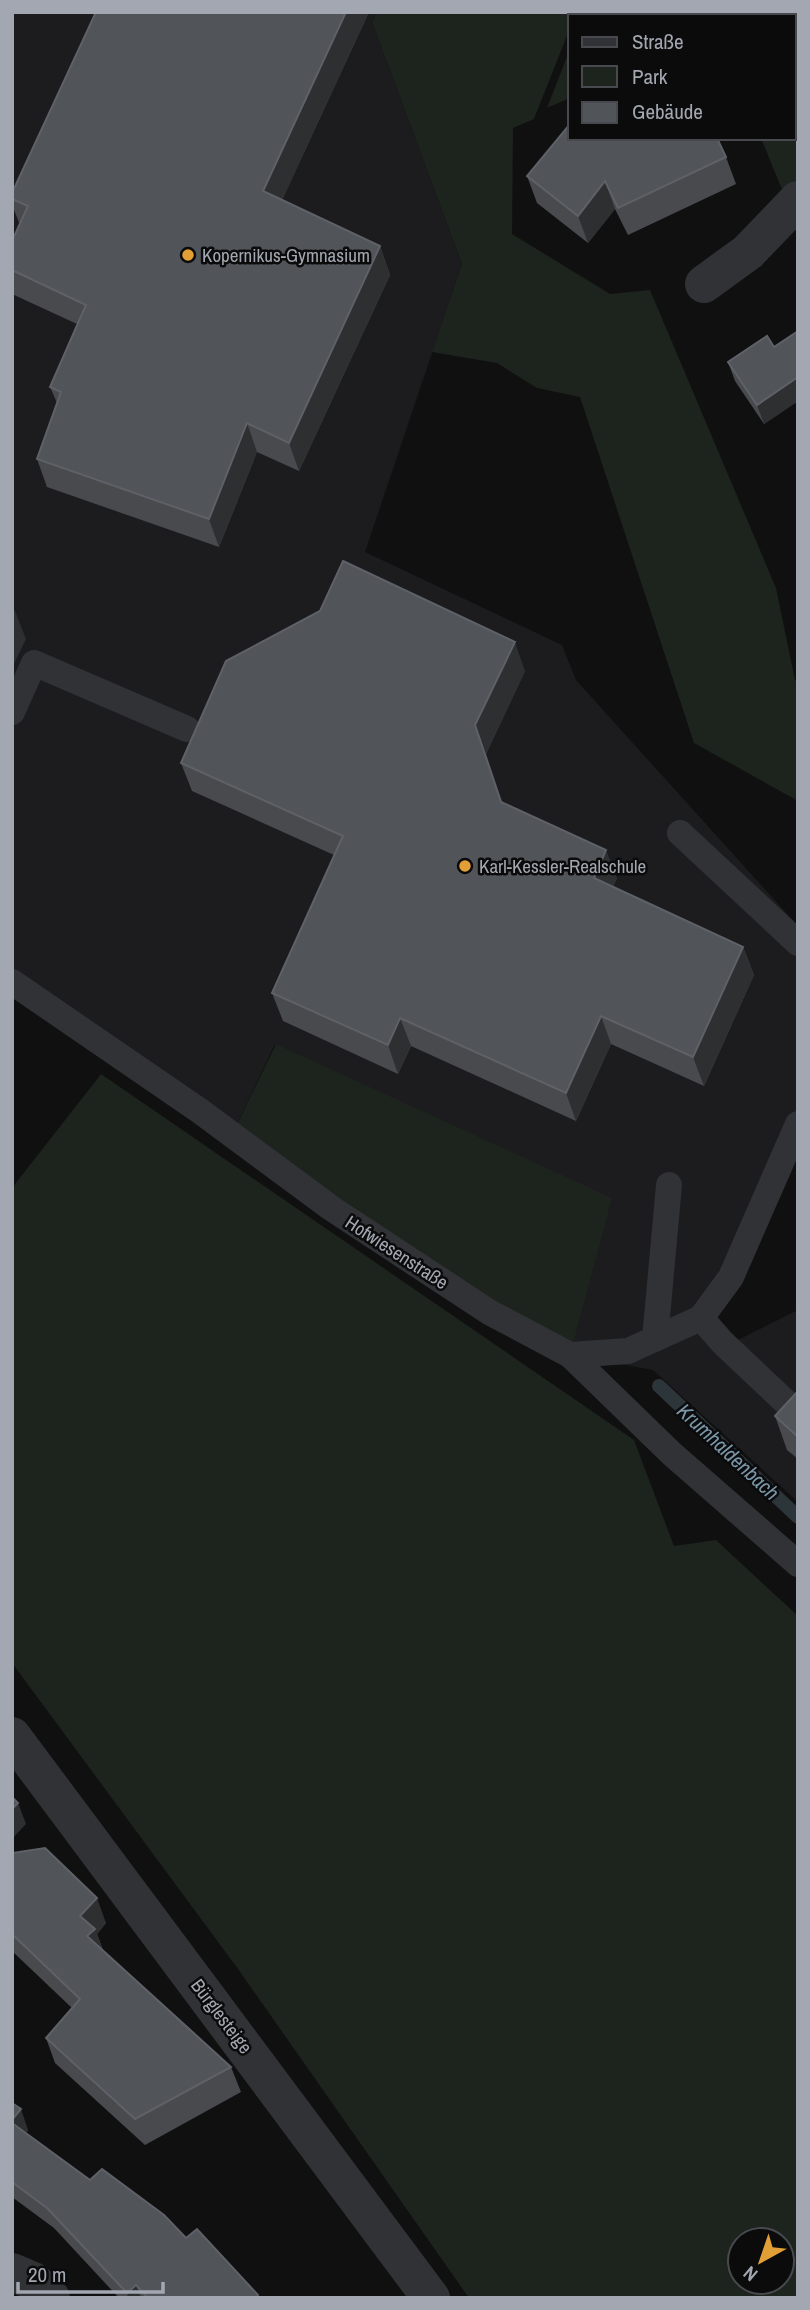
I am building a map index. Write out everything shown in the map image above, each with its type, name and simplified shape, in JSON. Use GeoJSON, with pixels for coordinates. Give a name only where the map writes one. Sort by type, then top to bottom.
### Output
{"type":"FeatureCollection","features":[{"type":"Feature","properties":{"kind":"street"},"geometry":{"type":"LineString","coordinates":[[704,284],[748,252],[798,200]]}},
{"type":"Feature","properties":{"kind":"street","name":"Bürglesteige"},"geometry":{"type":"LineString","coordinates":[[12,1736],[431,2298]]}},
{"type":"Feature","properties":{"kind":"street"},"geometry":{"type":"LineString","coordinates":[[12,2272],[33,2281],[51,2298]]}},
{"type":"Feature","properties":{"kind":"lane"},"geometry":{"type":"LineString","coordinates":[[12,712],[34,663],[187,729]]}},
{"type":"Feature","properties":{"kind":"lane"},"geometry":{"type":"LineString","coordinates":[[680,833],[798,943]]}},
{"type":"Feature","properties":{"kind":"lane","name":"Hofwiesenstraße"},"geometry":{"type":"LineString","coordinates":[[12,982],[200,1111],[331,1209],[489,1312],[570,1355],[673,1454],[798,1564]]}},
{"type":"Feature","properties":{"kind":"lane"},"geometry":{"type":"LineString","coordinates":[[570,1355],[628,1351],[701,1318],[731,1277],[798,1124]]}},
{"type":"Feature","properties":{"kind":"lane"},"geometry":{"type":"LineString","coordinates":[[655,1339],[669,1185]]}},
{"type":"Feature","properties":{"kind":"lane"},"geometry":{"type":"LineString","coordinates":[[701,1318],[723,1343],[793,1409]]}},
{"type":"Feature","properties":{"kind":"shaded area"},"geometry":{"type":"Polygon","coordinates":[[[12,12],[377,12],[372,22],[462,264],[365,552],[562,645],[576,680],[798,926],[798,1132],[713,1316],[736,1341],[798,1310],[798,1502],[653,1370],[570,1355],[275,1044],[232,1135],[12,983],[12,12]]]}},
{"type":"Feature","properties":{"kind":"green space"},"geometry":{"type":"Polygon","coordinates":[[[377,12],[577,12],[568,14],[568,33],[534,119],[513,128],[512,234],[610,294],[650,290],[776,588],[795,680],[798,683],[798,801],[694,743],[580,397],[537,388],[497,363],[432,352],[462,264],[372,22],[377,12]]]}},
{"type":"Feature","properties":{"kind":"green space"},"geometry":{"type":"Polygon","coordinates":[[[798,12],[798,190],[787,202],[762,140],[796,140],[796,14],[584,14],[798,12]]]}},
{"type":"Feature","properties":{"kind":"green space"},"geometry":{"type":"Polygon","coordinates":[[[568,54],[568,99],[547,108],[568,54]]]}},
{"type":"Feature","properties":{"kind":"green space"},"geometry":{"type":"Polygon","coordinates":[[[276,1044],[612,1198],[570,1355],[232,1135],[276,1044]]]}},
{"type":"Feature","properties":{"kind":"green space"},"geometry":{"type":"Polygon","coordinates":[[[101,1074],[634,1440],[674,1546],[716,1540],[798,1616],[798,2298],[469,2298],[238,1969],[12,1663],[12,1188],[101,1074]]]}},
{"type":"Feature","properties":{"kind":"building","name":"Kopernikus-Gymnasium"},"geometry":{"type":"Polygon","coordinates":[[[96,12],[346,12],[263,191],[380,246],[289,443],[247,423],[209,519],[37,459],[61,392],[50,387],[86,305],[12,270],[12,241],[28,206],[12,199],[12,193],[96,12]]]}},
{"type":"Feature","properties":{"kind":"building"},"geometry":{"type":"Polygon","coordinates":[[[568,126],[568,140],[718,140],[726,157],[618,208],[605,181],[578,216],[527,176],[568,126]]]}},
{"type":"Feature","properties":{"kind":"building"},"geometry":{"type":"Polygon","coordinates":[[[798,331],[798,377],[757,405],[728,362],[767,336],[774,347],[798,331]]]}},
{"type":"Feature","properties":{"kind":"building","name":"Karl-Kessler-Realschule"},"geometry":{"type":"Polygon","coordinates":[[[343,561],[515,642],[475,725],[501,802],[606,850],[594,878],[743,947],[693,1057],[601,1016],[566,1093],[400,1018],[388,1045],[272,993],[343,836],[181,763],[226,661],[320,611],[343,561]]]}},
{"type":"Feature","properties":{"kind":"building"},"geometry":{"type":"Polygon","coordinates":[[[798,1391],[798,1437],[775,1416],[798,1391]]]}},
{"type":"Feature","properties":{"kind":"building"},"geometry":{"type":"Polygon","coordinates":[[[12,1797],[18,1803],[12,1809],[12,1797]]]}},
{"type":"Feature","properties":{"kind":"building"},"geometry":{"type":"Polygon","coordinates":[[[45,1848],[97,1898],[80,1916],[95,1929],[87,1936],[231,2067],[135,2119],[46,2038],[80,1999],[12,1934],[12,1853],[45,1848]]]}},
{"type":"Feature","properties":{"kind":"building"},"geometry":{"type":"Polygon","coordinates":[[[12,2103],[21,2109],[12,2120],[12,2103]]]}},
{"type":"Feature","properties":{"kind":"building"},"geometry":{"type":"Polygon","coordinates":[[[12,2123],[90,2180],[102,2169],[164,2215],[186,2238],[197,2229],[258,2295],[255,2298],[148,2298],[136,2285],[127,2293],[47,2208],[12,2182],[12,2123]]]}},
{"type":"Feature","properties":{"kind":"waterway","name":"Krumhaldenbach"},"geometry":{"type":"LineString","coordinates":[[659,1386],[798,1517]]}},
{"type":"Feature","properties":{"kind":"place","name":"Kopernikus-Gymnasium"},"geometry":{"type":"Point","coordinates":[188,255]}},
{"type":"Feature","properties":{"kind":"place","name":"Karl-Kessler-Realschule"},"geometry":{"type":"Point","coordinates":[465,866]}}]}
